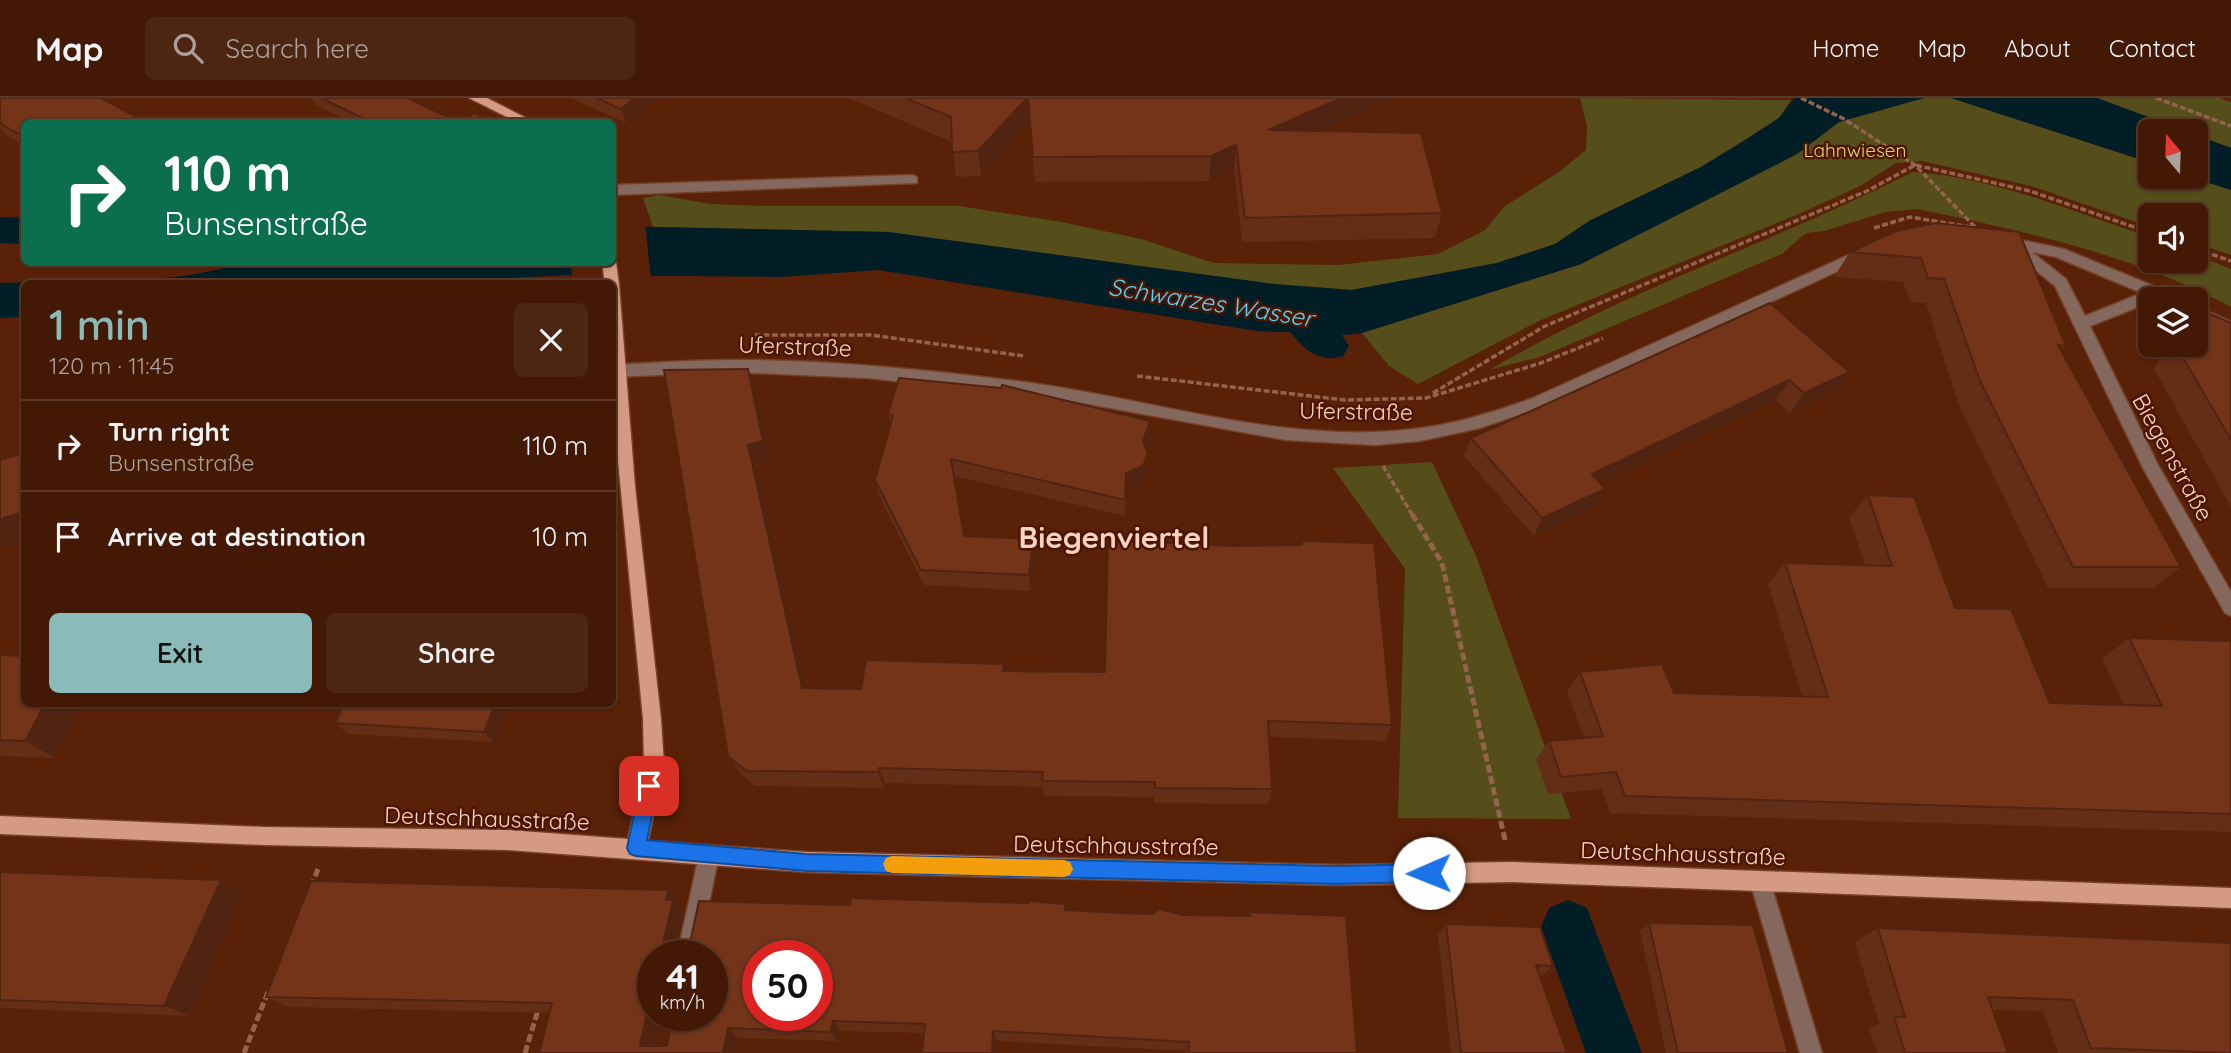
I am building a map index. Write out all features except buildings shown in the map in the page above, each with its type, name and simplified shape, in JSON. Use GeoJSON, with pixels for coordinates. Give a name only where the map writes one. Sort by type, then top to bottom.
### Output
{"type":"FeatureCollection","features":[{"type":"Feature","properties":{"kind":"main road"},"geometry":{"type":"LineString","coordinates":[[476,98],[521,119]]}},
{"type":"Feature","properties":{"kind":"main road"},"geometry":{"type":"LineString","coordinates":[[616,371],[652,719],[654,765],[636,848]]}},
{"type":"Feature","properties":{"kind":"main road","name":"Deutschhausstraße"},"geometry":{"type":"LineString","coordinates":[[0,825],[330,838],[508,840],[806,862],[1336,875],[1512,872],[2231,898]]}},
{"type":"Feature","properties":{"kind":"street"},"geometry":{"type":"LineString","coordinates":[[616,190],[912,180]]}},
{"type":"Feature","properties":{"kind":"street"},"geometry":{"type":"LineString","coordinates":[[1982,232],[2059,253],[2140,287]]}},
{"type":"Feature","properties":{"kind":"street","name":"Biegenstraße"},"geometry":{"type":"LineString","coordinates":[[2008,241],[2061,283],[2083,323],[2106,381],[2231,608]]}},
{"type":"Feature","properties":{"kind":"street","name":"Uferstraße"},"geometry":{"type":"LineString","coordinates":[[616,371],[747,366],[866,371],[1070,395],[1261,430],[1366,438],[1419,435],[1458,428],[1565,392],[1875,248]]}},
{"type":"Feature","properties":{"kind":"street"},"geometry":{"type":"LineString","coordinates":[[2083,323],[2128,303],[2138,301]]}},
{"type":"Feature","properties":{"kind":"street"},"geometry":{"type":"LineString","coordinates":[[2208,317],[2231,329]]}},
{"type":"Feature","properties":{"kind":"street"},"geometry":{"type":"LineString","coordinates":[[690,940],[709,855]]}},
{"type":"Feature","properties":{"kind":"street"},"geometry":{"type":"LineString","coordinates":[[1760,881],[1811,1053]]}},
{"type":"Feature","properties":{"kind":"path"},"geometry":{"type":"LineString","coordinates":[[1801,98],[1844,118],[1915,165],[1982,232]]}},
{"type":"Feature","properties":{"kind":"path"},"geometry":{"type":"LineString","coordinates":[[2156,98],[2231,126]]}},
{"type":"Feature","properties":{"kind":"path"},"geometry":{"type":"LineString","coordinates":[[1416,404],[1545,326],[1867,191],[1915,165],[2030,191],[2138,228]]}},
{"type":"Feature","properties":{"kind":"path"},"geometry":{"type":"LineString","coordinates":[[1871,229],[1910,217],[1982,232]]}},
{"type":"Feature","properties":{"kind":"path"},"geometry":{"type":"LineString","coordinates":[[2208,253],[2231,261]]}},
{"type":"Feature","properties":{"kind":"path"},"geometry":{"type":"LineString","coordinates":[[753,335],[871,335],[1035,358]]}},
{"type":"Feature","properties":{"kind":"path"},"geometry":{"type":"LineString","coordinates":[[1129,375],[1345,400],[1426,398],[1541,363],[1605,337]]}},
{"type":"Feature","properties":{"kind":"path"},"geometry":{"type":"LineString","coordinates":[[1366,438],[1442,563],[1512,872]]}},
{"type":"Feature","properties":{"kind":"path"},"geometry":{"type":"LineString","coordinates":[[309,892],[330,838]]}},
{"type":"Feature","properties":{"kind":"path"},"geometry":{"type":"LineString","coordinates":[[244,1053],[269,990]]}},
{"type":"Feature","properties":{"kind":"path"},"geometry":{"type":"LineString","coordinates":[[525,1053],[540,1002]]}},
{"type":"Feature","properties":{"kind":"green space"},"geometry":{"type":"Polygon","coordinates":[[[1580,98],[1791,100],[1779,118],[1701,167],[1589,221],[1555,244],[1497,263],[1352,290],[1274,284],[888,232],[653,227],[643,198],[659,195],[710,204],[765,206],[959,206],[1062,222],[1141,239],[1214,263],[1338,265],[1438,254],[1485,230],[1505,206],[1559,172],[1586,150],[1587,127],[1580,98]]]}},
{"type":"Feature","properties":{"kind":"green space","name":"Lahnwiesen"},"geometry":{"type":"Polygon","coordinates":[[[1924,98],[1951,98],[2138,159],[2138,189],[2208,189],[2208,183],[2231,190],[2231,255],[2208,247],[2208,203],[2138,203],[2138,223],[2031,186],[1922,161],[1896,163],[1860,186],[1801,213],[1541,320],[1418,384],[1389,366],[1362,333],[1581,264],[1797,154],[1839,122],[1924,98]]]}},
{"type":"Feature","properties":{"kind":"green space"},"geometry":{"type":"Polygon","coordinates":[[[2097,98],[2220,98],[2231,102],[2231,148],[2208,139],[2208,119],[2154,119],[2097,98]]]}},
{"type":"Feature","properties":{"kind":"green space"},"geometry":{"type":"Polygon","coordinates":[[[1913,172],[1998,187],[2138,233],[2138,267],[1998,226],[1917,209],[1886,212],[1824,231],[1806,233],[1782,254],[1540,357],[1489,370],[1646,291],[1913,172]]]}},
{"type":"Feature","properties":{"kind":"green space"},"geometry":{"type":"Polygon","coordinates":[[[2208,260],[2231,269],[2231,307],[2208,296],[2208,287],[2189,287],[2156,273],[2208,273],[2208,260]]]}},
{"type":"Feature","properties":{"kind":"green space"},"geometry":{"type":"Polygon","coordinates":[[[1432,462],[1476,556],[1571,819],[1398,818],[1405,569],[1333,468],[1432,462]]]}},
{"type":"Feature","properties":{"kind":"water","name":"Schwarzes Wasser"},"geometry":{"type":"Polygon","coordinates":[[[1794,98],[1924,98],[1839,122],[1797,154],[1581,264],[1362,333],[1346,335],[1257,331],[878,270],[781,277],[568,275],[466,280],[138,280],[185,276],[230,266],[616,266],[616,226],[888,232],[1274,284],[1352,290],[1497,263],[1555,244],[1589,221],[1701,167],[1779,118],[1794,98]]]}},
{"type":"Feature","properties":{"kind":"water"},"geometry":{"type":"Polygon","coordinates":[[[1951,98],[2097,98],[2154,119],[2138,119],[2138,159],[1951,98]]]}},
{"type":"Feature","properties":{"kind":"water"},"geometry":{"type":"Polygon","coordinates":[[[2208,139],[2231,148],[2231,190],[2208,183],[2208,139]]]}},
{"type":"Feature","properties":{"kind":"water"},"geometry":{"type":"Polygon","coordinates":[[[0,217],[21,218],[21,244],[0,243],[0,217]]]}},
{"type":"Feature","properties":{"kind":"water"},"geometry":{"type":"Polygon","coordinates":[[[0,283],[21,283],[21,317],[0,318],[0,283]]]}},
{"type":"Feature","properties":{"kind":"pier"},"geometry":{"type":"Polygon","coordinates":[[[616,223],[645,223],[651,279],[572,279],[571,266],[616,266],[616,223]]]}},
{"type":"Feature","properties":{"kind":"waterway","name":"Schwarzes Wasser"},"geometry":{"type":"LineString","coordinates":[[1304,321],[1329,346]]}},
{"type":"Feature","properties":{"kind":"waterway"},"geometry":{"type":"LineString","coordinates":[[1568,927],[1614,1053]]}},
{"type":"Feature","properties":{"kind":"slow traffic"},"geometry":{"type":"LineString","coordinates":[[892,864],[1064,869]]}},
{"type":"Feature","properties":{"kind":"district","name":"Biegenviertel"},"geometry":{"type":"Point","coordinates":[1114,537]}},
{"type":"Feature","properties":{"kind":"route"},"geometry":{"type":"LineString","coordinates":[[649,786],[636,848],[806,862],[1336,875],[1429,873]]}}]}
